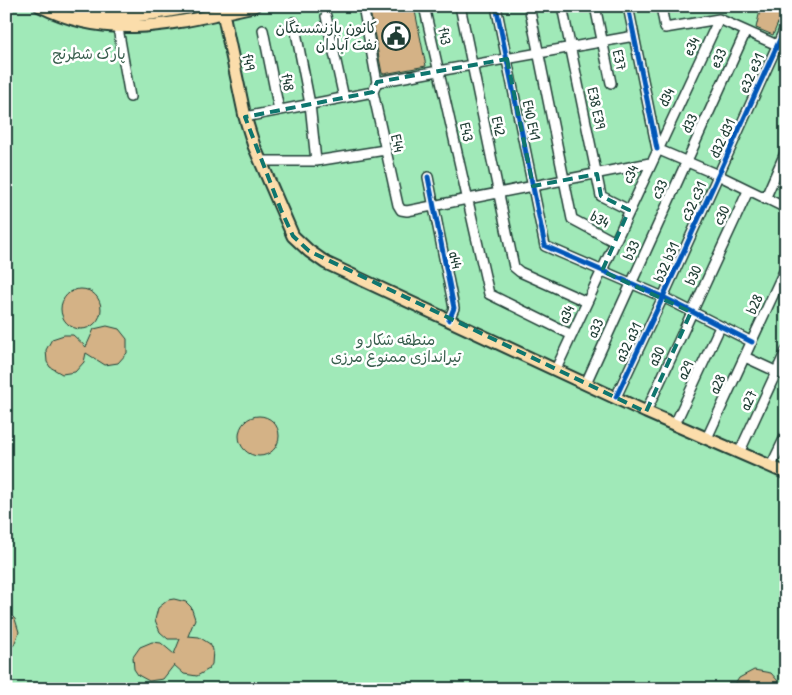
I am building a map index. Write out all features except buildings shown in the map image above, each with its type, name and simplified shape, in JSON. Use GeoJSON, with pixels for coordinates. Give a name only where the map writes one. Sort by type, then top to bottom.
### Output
{"type":"FeatureCollection","features":[{"type":"Feature","properties":{"kind":"main road"},"geometry":{"type":"LineString","coordinates":[[40,6],[71,20],[118,28],[150,27],[254,6]]}},
{"type":"Feature","properties":{"kind":"main road"},"geometry":{"type":"LineString","coordinates":[[71,6],[125,16],[148,15],[194,6]]}},
{"type":"Feature","properties":{"kind":"main road","name":"f49"},"geometry":{"type":"LineString","coordinates":[[223,13],[245,117],[260,161],[293,236],[309,251],[326,263],[646,412],[786,473]]}},
{"type":"Feature","properties":{"kind":"street"},"geometry":{"type":"LineString","coordinates":[[245,117],[373,92],[377,82],[363,6]]}},
{"type":"Feature","properties":{"kind":"street","name":"f43"},"geometry":{"type":"LineString","coordinates":[[424,6],[439,71]]}},
{"type":"Feature","properties":{"kind":"street","name":"E42"},"geometry":{"type":"LineString","coordinates":[[460,6],[514,267],[520,272],[587,302]]}},
{"type":"Feature","properties":{"kind":"street","name":"E40 E41"},"geometry":{"type":"LineString","coordinates":[[496,6],[545,246],[602,271]]}},
{"type":"Feature","properties":{"kind":"street"},"geometry":{"type":"LineString","coordinates":[[528,6],[564,180]]}},
{"type":"Feature","properties":{"kind":"street","name":"E38 E39"},"geometry":{"type":"LineString","coordinates":[[562,6],[601,196],[629,210]]}},
{"type":"Feature","properties":{"kind":"street","name":"E37"},"geometry":{"type":"LineString","coordinates":[[595,6],[611,83]]}},
{"type":"Feature","properties":{"kind":"street"},"geometry":{"type":"LineString","coordinates":[[628,6],[657,149],[718,175],[786,208]]}},
{"type":"Feature","properties":{"kind":"street"},"geometry":{"type":"LineString","coordinates":[[661,6],[665,28],[719,19],[781,47]]}},
{"type":"Feature","properties":{"kind":"street"},"geometry":{"type":"LineString","coordinates":[[326,16],[344,98]]}},
{"type":"Feature","properties":{"kind":"street","name":"e34"},"geometry":{"type":"LineString","coordinates":[[688,84],[719,19]]}},
{"type":"Feature","properties":{"kind":"street"},"geometry":{"type":"LineString","coordinates":[[294,22],[310,104],[316,161]]}},
{"type":"Feature","properties":{"kind":"street","name":"e32 e31"},"geometry":{"type":"LineString","coordinates":[[748,112],[781,47],[786,26]]}},
{"type":"Feature","properties":{"kind":"street"},"geometry":{"type":"LineString","coordinates":[[118,28],[130,97]]}},
{"type":"Feature","properties":{"kind":"street","name":"f48"},"geometry":{"type":"LineString","coordinates":[[264,30],[279,110]]}},
{"type":"Feature","properties":{"kind":"street","name":"e33"},"geometry":{"type":"LineString","coordinates":[[716,96],[746,31]]}},
{"type":"Feature","properties":{"kind":"street"},"geometry":{"type":"LineString","coordinates":[[377,82],[634,36]]}},
{"type":"Feature","properties":{"kind":"street","name":"E43"},"geometry":{"type":"LineString","coordinates":[[439,71],[489,294],[572,335]]}},
{"type":"Feature","properties":{"kind":"street","name":"d34"},"geometry":{"type":"LineString","coordinates":[[657,149],[688,84]]}},
{"type":"Feature","properties":{"kind":"street","name":"E44"},"geometry":{"type":"LineString","coordinates":[[373,92],[398,205],[401,210],[407,211],[432,206]]}},
{"type":"Feature","properties":{"kind":"street","name":"d33"},"geometry":{"type":"LineString","coordinates":[[686,161],[716,96]]}},
{"type":"Feature","properties":{"kind":"street","name":"d32 d31"},"geometry":{"type":"LineString","coordinates":[[718,175],[748,112]]}},
{"type":"Feature","properties":{"kind":"street","name":"c34"},"geometry":{"type":"LineString","coordinates":[[629,210],[657,149]]}},
{"type":"Feature","properties":{"kind":"street"},"geometry":{"type":"LineString","coordinates":[[260,161],[316,161],[386,150]]}},
{"type":"Feature","properties":{"kind":"street"},"geometry":{"type":"LineString","coordinates":[[765,199],[786,151]]}},
{"type":"Feature","properties":{"kind":"street","name":"c33"},"geometry":{"type":"LineString","coordinates":[[656,228],[686,161]]}},
{"type":"Feature","properties":{"kind":"street"},"geometry":{"type":"LineString","coordinates":[[432,206],[650,163]]}},
{"type":"Feature","properties":{"kind":"street","name":"c32 c31"},"geometry":{"type":"LineString","coordinates":[[691,236],[718,175]]}},
{"type":"Feature","properties":{"kind":"street","name":"a44"},"geometry":{"type":"LineString","coordinates":[[428,177],[432,206],[454,308],[450,320]]}},
{"type":"Feature","properties":{"kind":"street","name":"b34"},"geometry":{"type":"LineString","coordinates":[[564,180],[572,219],[615,242]]}},
{"type":"Feature","properties":{"kind":"street","name":"c30"},"geometry":{"type":"LineString","coordinates":[[720,251],[748,191]]}},
{"type":"Feature","properties":{"kind":"street","name":"b34"},"geometry":{"type":"LineString","coordinates":[[602,271],[629,210]]}},
{"type":"Feature","properties":{"kind":"street","name":"b33"},"geometry":{"type":"LineString","coordinates":[[630,284],[656,228]]}},
{"type":"Feature","properties":{"kind":"street","name":"b32 b31"},"geometry":{"type":"LineString","coordinates":[[663,298],[691,236]]}},
{"type":"Feature","properties":{"kind":"street","name":"b30"},"geometry":{"type":"LineString","coordinates":[[692,312],[720,251]]}},
{"type":"Feature","properties":{"kind":"street","name":"b28"},"geometry":{"type":"LineString","coordinates":[[752,342],[784,278],[786,267]]}},
{"type":"Feature","properties":{"kind":"street"},"geometry":{"type":"LineString","coordinates":[[602,271],[663,298],[752,342]]}},
{"type":"Feature","properties":{"kind":"street","name":"a34"},"geometry":{"type":"LineString","coordinates":[[556,369],[602,271]]}},
{"type":"Feature","properties":{"kind":"street","name":"a33"},"geometry":{"type":"LineString","coordinates":[[586,383],[630,284]]}},
{"type":"Feature","properties":{"kind":"street","name":"a32 a31"},"geometry":{"type":"LineString","coordinates":[[616,397],[663,298]]}},
{"type":"Feature","properties":{"kind":"street","name":"a30"},"geometry":{"type":"LineString","coordinates":[[646,412],[692,312]]}},
{"type":"Feature","properties":{"kind":"street","name":"a29"},"geometry":{"type":"LineString","coordinates":[[676,424],[720,327]]}},
{"type":"Feature","properties":{"kind":"street","name":"a28"},"geometry":{"type":"LineString","coordinates":[[707,438],[752,342]]}},
{"type":"Feature","properties":{"kind":"street","name":"a27"},"geometry":{"type":"LineString","coordinates":[[739,453],[784,355]]}},
{"type":"Feature","properties":{"kind":"street"},"geometry":{"type":"LineString","coordinates":[[745,357],[786,376]]}},
{"type":"Feature","properties":{"kind":"street"},"geometry":{"type":"LineString","coordinates":[[771,466],[786,435]]}},
{"type":"Feature","properties":{"kind":"highlighted area"},"geometry":{"type":"Polygon","coordinates":[[[507,59],[533,186],[597,174],[601,196],[629,210],[602,271],[691,312],[646,412],[309,251],[293,236],[245,117],[373,92],[377,82],[507,59]]]}},
{"type":"Feature","properties":{"kind":"green space","name":"منطقه شکار و تیراندازی ممنوع مرزی"},"geometry":{"type":"Polygon","coordinates":[[[6,6],[786,6],[786,689],[6,689],[6,6]]]}},
{"type":"Feature","properties":{"kind":"cycle path"},"geometry":{"type":"LineString","coordinates":[[496,6],[545,246],[663,297],[752,342]]}},
{"type":"Feature","properties":{"kind":"cycle path"},"geometry":{"type":"LineString","coordinates":[[628,6],[657,149]]}},
{"type":"Feature","properties":{"kind":"cycle path"},"geometry":{"type":"LineString","coordinates":[[616,397],[786,26]]}},
{"type":"Feature","properties":{"kind":"cycle path"},"geometry":{"type":"LineString","coordinates":[[428,177],[454,308],[449,320]]}},
{"type":"Feature","properties":{"kind":"place","name":"کانون بازنشستگان نفت آبادان"},"geometry":{"type":"Point","coordinates":[396,36]}},
{"type":"Feature","properties":{"kind":"park label","name":"پارک شطرنج"},"geometry":{"type":"Point","coordinates":[89,53]}}]}
